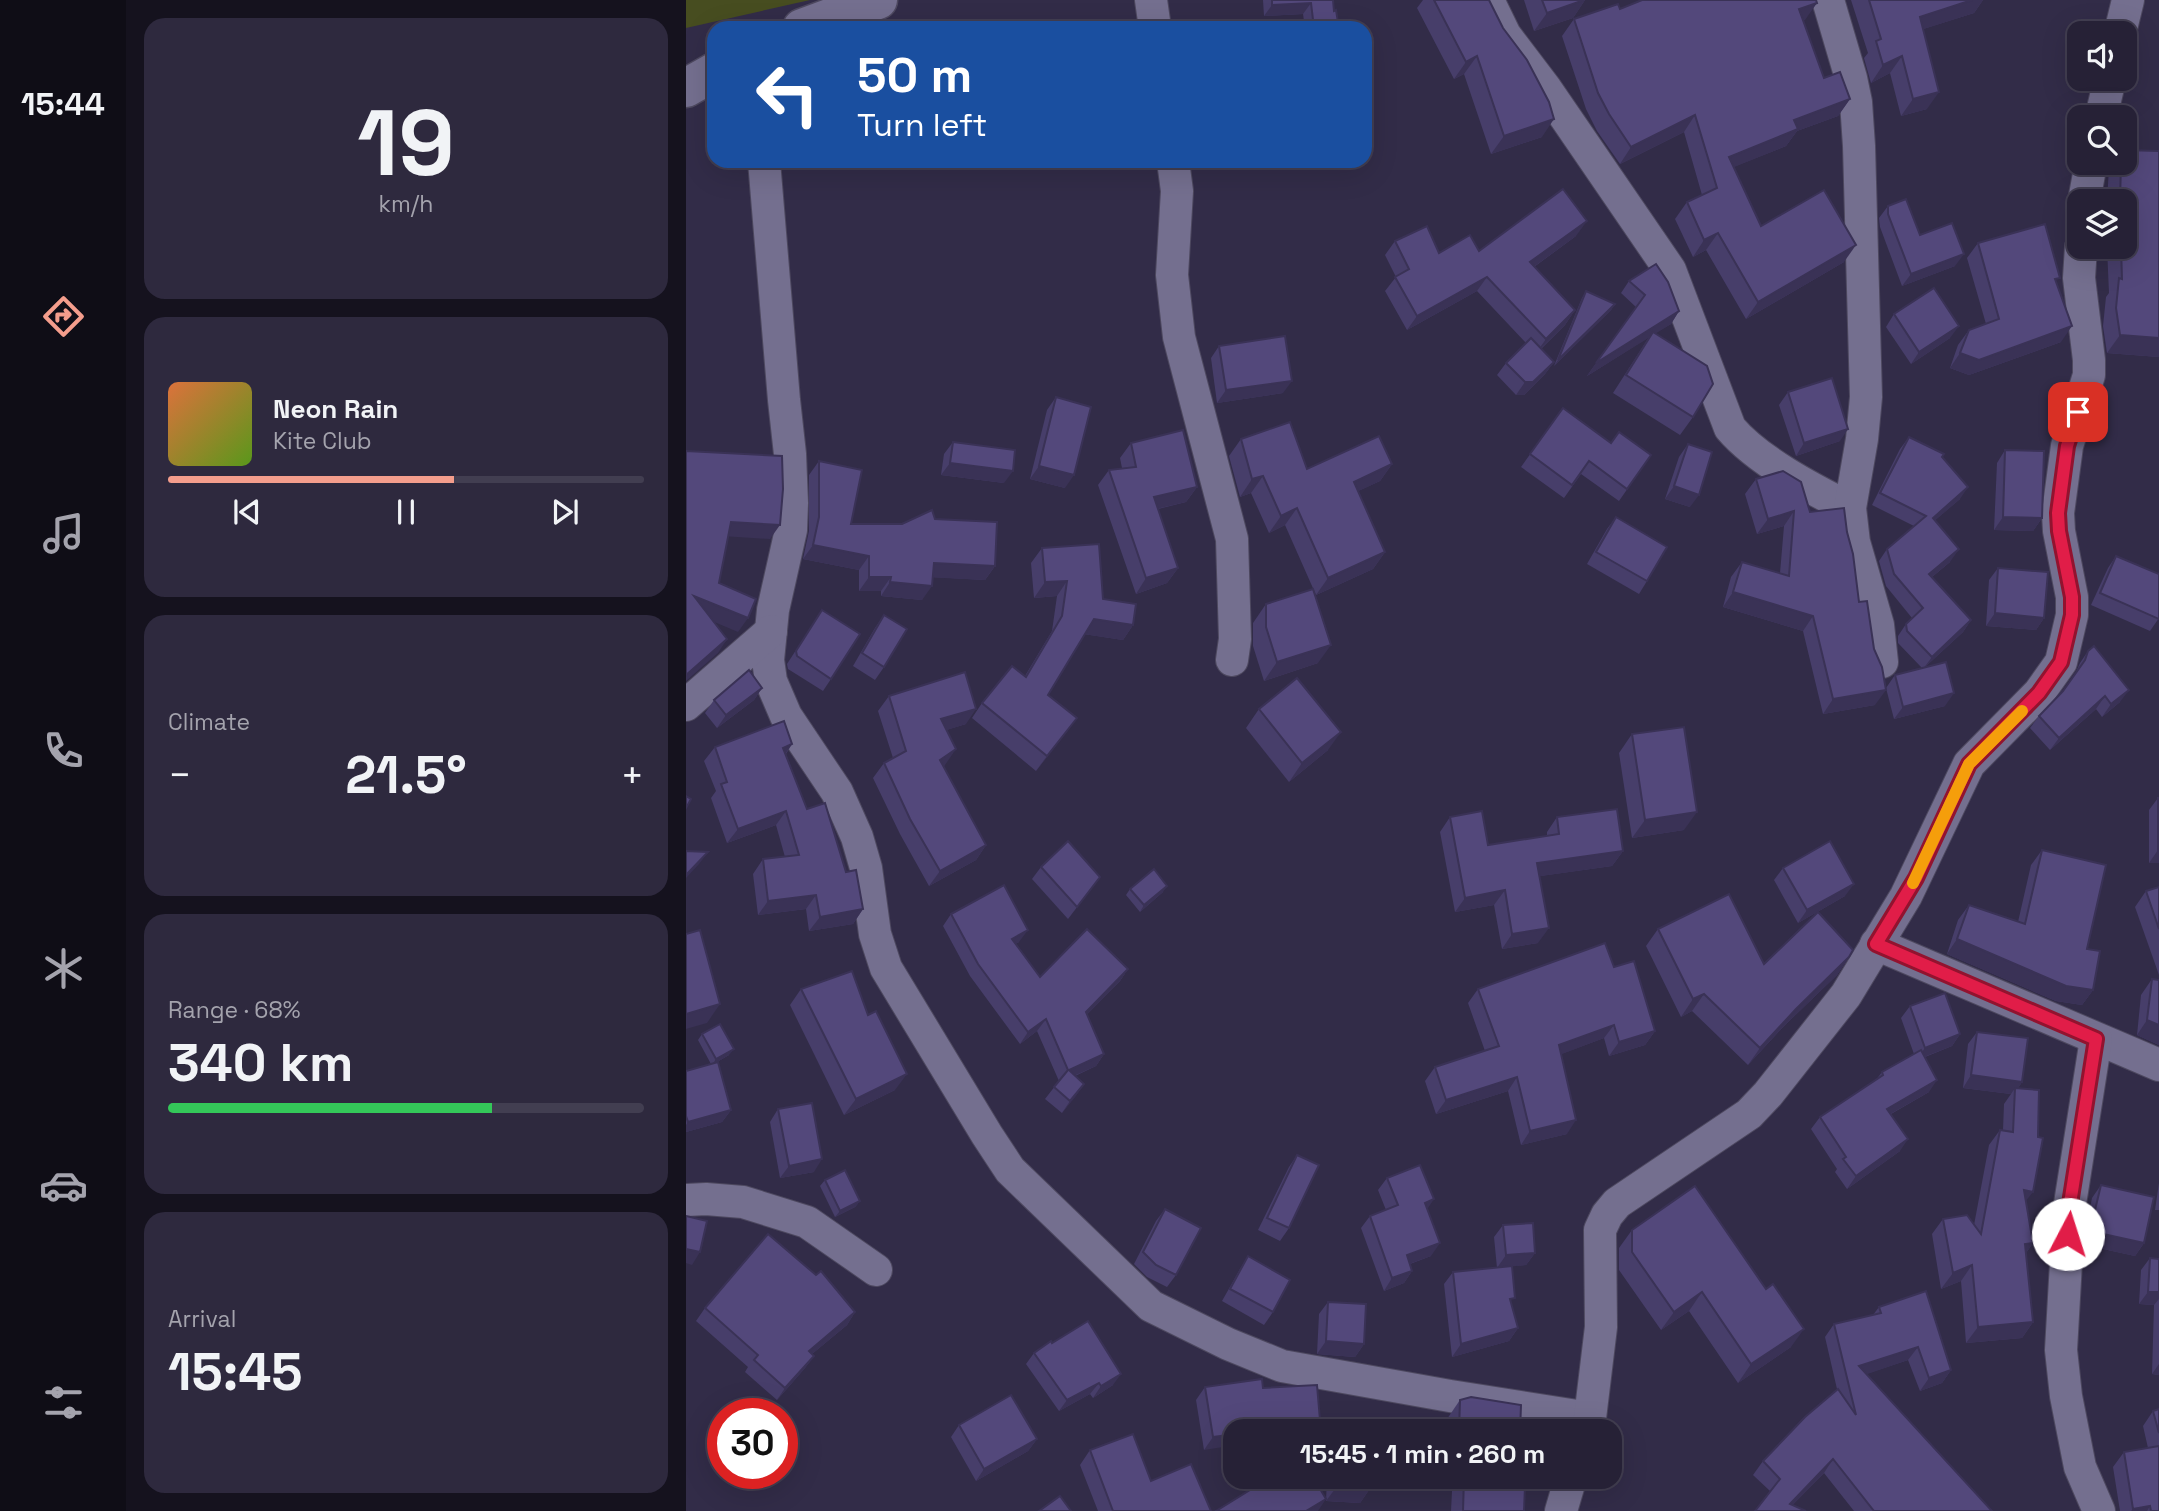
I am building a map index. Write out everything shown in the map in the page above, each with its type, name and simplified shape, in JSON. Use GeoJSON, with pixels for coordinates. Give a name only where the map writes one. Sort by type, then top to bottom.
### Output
{"type":"FeatureCollection","features":[{"type":"Feature","properties":{"kind":"main road"},"geometry":{"type":"LineString","coordinates":[[821,21],[878,0]]}},
{"type":"Feature","properties":{"kind":"main road"},"geometry":{"type":"LineString","coordinates":[[686,88],[707,76]]}},
{"type":"Feature","properties":{"kind":"street"},"geometry":{"type":"LineString","coordinates":[[1151,0],[1154,21]]}},
{"type":"Feature","properties":{"kind":"street"},"geometry":{"type":"LineString","coordinates":[[1488,0],[1504,35],[1546,89],[1670,270],[1730,428],[1739,439],[1807,486],[1850,508]]}},
{"type":"Feature","properties":{"kind":"street"},"geometry":{"type":"LineString","coordinates":[[1828,0],[1856,102],[1866,397],[1850,508],[1854,542],[1878,625],[1882,662]]}},
{"type":"Feature","properties":{"kind":"street"},"geometry":{"type":"LineString","coordinates":[[2123,21],[2128,0]]}},
{"type":"Feature","properties":{"kind":"street"},"geometry":{"type":"LineString","coordinates":[[765,168],[792,503],[791,530],[773,610],[768,660],[772,681],[786,716],[837,792],[857,837],[866,868],[875,934],[886,968],[1010,1170],[1151,1306],[1228,1344],[1282,1366],[1559,1419]]}},
{"type":"Feature","properties":{"kind":"street"},"geometry":{"type":"LineString","coordinates":[[1174,168],[1177,191],[1172,275],[1179,337],[1232,539],[1235,639],[1233,660]]}},
{"type":"Feature","properties":{"kind":"street"},"geometry":{"type":"LineString","coordinates":[[1589,1419],[1601,1327],[1600,1230],[1607,1215],[1617,1203],[1749,1114],[1768,1094],[1846,995],[1916,878],[1969,764],[2039,693],[2061,662],[2072,615],[2072,597],[2058,513],[2067,446],[2089,375],[2079,286],[2080,259]]}},
{"type":"Feature","properties":{"kind":"street"},"geometry":{"type":"LineString","coordinates":[[686,705],[771,631]]}},
{"type":"Feature","properties":{"kind":"street"},"geometry":{"type":"LineString","coordinates":[[1876,944],[2159,1065]]}},
{"type":"Feature","properties":{"kind":"street"},"geometry":{"type":"LineString","coordinates":[[2096,1039],[2069,1210],[2061,1350],[2066,1396],[2080,1467],[2099,1511]]}},
{"type":"Feature","properties":{"kind":"street"},"geometry":{"type":"LineString","coordinates":[[686,1200],[743,1202],[807,1222],[876,1270]]}},
{"type":"Feature","properties":{"kind":"street"},"geometry":{"type":"LineString","coordinates":[[1561,1511],[1567,1489]]}},
{"type":"Feature","properties":{"kind":"green space"},"geometry":{"type":"Polygon","coordinates":[[[686,0],[810,0],[707,21],[707,23],[686,28],[686,0]]]}},
{"type":"Feature","properties":{"kind":"building"},"geometry":{"type":"Polygon","coordinates":[[[1272,0],[1333,0],[1338,21],[1313,21],[1311,3],[1272,5],[1272,0]]]}},
{"type":"Feature","properties":{"kind":"building"},"geometry":{"type":"Polygon","coordinates":[[[1434,0],[1489,0],[1503,28],[1527,60],[1549,102],[1554,119],[1504,136],[1477,56],[1466,62],[1434,0]]]}},
{"type":"Feature","properties":{"kind":"building"},"geometry":{"type":"Polygon","coordinates":[[[1542,0],[1584,0],[1547,13],[1542,0]]]}},
{"type":"Feature","properties":{"kind":"building"},"geometry":{"type":"Polygon","coordinates":[[[1642,0],[1816,0],[1817,3],[1799,9],[1824,78],[1840,72],[1850,99],[1794,120],[1798,129],[1729,157],[1761,226],[1824,190],[1856,245],[1758,302],[1718,233],[1704,240],[1687,202],[1717,188],[1695,115],[1631,147],[1598,93],[1574,19],[1618,4],[1620,9],[1642,0]]]}},
{"type":"Feature","properties":{"kind":"building"},"geometry":{"type":"Polygon","coordinates":[[[1869,0],[1972,0],[1920,17],[1939,92],[1913,99],[1902,56],[1883,65],[1876,41],[1881,39],[1869,0]]]}},
{"type":"Feature","properties":{"kind":"building"},"geometry":{"type":"Polygon","coordinates":[[[2137,150],[2159,151],[2159,338],[2120,335],[2116,308],[2119,278],[2122,279],[2121,259],[2137,259],[2137,189],[2120,189],[2121,175],[2137,175],[2137,150]]]}},
{"type":"Feature","properties":{"kind":"building"},"geometry":{"type":"Polygon","coordinates":[[[1563,189],[1587,221],[1530,262],[1575,310],[1546,339],[1487,277],[1417,316],[1395,277],[1409,269],[1395,241],[1427,226],[1439,253],[1470,235],[1479,251],[1563,189]]]}},
{"type":"Feature","properties":{"kind":"building"},"geometry":{"type":"Polygon","coordinates":[[[1906,199],[1920,235],[1952,223],[1964,254],[1911,274],[1888,214],[1888,206],[1906,199]]]}},
{"type":"Feature","properties":{"kind":"building"},"geometry":{"type":"Polygon","coordinates":[[[2045,224],[2060,278],[2055,279],[2072,326],[1979,360],[1960,353],[1969,330],[1999,319],[1978,243],[2045,224]]]}},
{"type":"Feature","properties":{"kind":"building"},"geometry":{"type":"Polygon","coordinates":[[[1656,264],[1668,282],[1679,311],[1596,363],[1645,295],[1629,281],[1656,264]]]}},
{"type":"Feature","properties":{"kind":"building"},"geometry":{"type":"Polygon","coordinates":[[[1934,288],[1959,326],[1919,352],[1894,314],[1934,288]]]}},
{"type":"Feature","properties":{"kind":"building"},"geometry":{"type":"Polygon","coordinates":[[[1586,291],[1615,304],[1558,360],[1586,291]]]}},
{"type":"Feature","properties":{"kind":"building"},"geometry":{"type":"Polygon","coordinates":[[[1653,332],[1707,366],[1713,384],[1693,417],[1626,375],[1653,332]]]}},
{"type":"Feature","properties":{"kind":"building"},"geometry":{"type":"Polygon","coordinates":[[[1285,336],[1292,381],[1226,390],[1219,346],[1285,336]]]}},
{"type":"Feature","properties":{"kind":"building"},"geometry":{"type":"Polygon","coordinates":[[[1531,338],[1554,362],[1533,382],[1525,382],[1506,363],[1531,338]]]}},
{"type":"Feature","properties":{"kind":"building"},"geometry":{"type":"Polygon","coordinates":[[[1832,378],[1848,429],[1804,443],[1788,392],[1832,378]]]}},
{"type":"Feature","properties":{"kind":"building"},"geometry":{"type":"Polygon","coordinates":[[[1056,397],[1091,407],[1074,475],[1039,466],[1056,397]]]}},
{"type":"Feature","properties":{"kind":"building"},"geometry":{"type":"Polygon","coordinates":[[[1563,408],[1611,443],[1619,432],[1651,455],[1627,489],[1589,461],[1572,485],[1530,454],[1563,408]]]}},
{"type":"Feature","properties":{"kind":"building"},"geometry":{"type":"Polygon","coordinates":[[[1290,422],[1307,469],[1379,436],[1392,464],[1354,482],[1385,552],[1328,578],[1297,508],[1281,516],[1263,476],[1252,479],[1241,439],[1290,422]]]}},
{"type":"Feature","properties":{"kind":"building"},"geometry":{"type":"Polygon","coordinates":[[[1183,430],[1197,487],[1154,497],[1178,568],[1146,578],[1109,470],[1136,467],[1131,443],[1183,430]]]}},
{"type":"Feature","properties":{"kind":"building"},"geometry":{"type":"Polygon","coordinates":[[[1909,437],[1944,454],[1942,457],[1968,487],[1933,518],[1959,549],[1929,574],[1971,620],[1932,657],[1907,631],[1906,624],[1923,608],[1894,574],[1887,549],[1926,516],[1880,493],[1909,437]]]}},
{"type":"Feature","properties":{"kind":"building"},"geometry":{"type":"Polygon","coordinates":[[[953,442],[1015,450],[1013,471],[950,463],[953,442]]]}},
{"type":"Feature","properties":{"kind":"building"},"geometry":{"type":"Polygon","coordinates":[[[1688,444],[1712,452],[1699,495],[1674,486],[1688,444]]]}},
{"type":"Feature","properties":{"kind":"building"},"geometry":{"type":"Polygon","coordinates":[[[2005,450],[2044,451],[2042,518],[2003,517],[2005,450]]]}},
{"type":"Feature","properties":{"kind":"building"},"geometry":{"type":"Polygon","coordinates":[[[686,451],[782,456],[783,489],[780,525],[731,522],[719,583],[756,599],[748,618],[694,596],[727,639],[686,675],[686,451]]]}},
{"type":"Feature","properties":{"kind":"building"},"geometry":{"type":"Polygon","coordinates":[[[819,461],[862,470],[851,524],[902,524],[932,510],[935,519],[997,522],[995,566],[934,563],[932,586],[890,582],[891,577],[869,577],[869,556],[813,545],[819,517],[819,461]]]}},
{"type":"Feature","properties":{"kind":"building"},"geometry":{"type":"Polygon","coordinates":[[[1783,471],[1801,482],[1810,512],[1844,508],[1859,602],[1867,601],[1874,649],[1882,667],[1886,690],[1833,699],[1813,616],[1733,592],[1742,562],[1789,576],[1794,511],[1768,519],[1756,479],[1783,471]]]}},
{"type":"Feature","properties":{"kind":"building"},"geometry":{"type":"Polygon","coordinates":[[[1616,517],[1667,547],[1647,581],[1596,552],[1616,517]]]}},
{"type":"Feature","properties":{"kind":"building"},"geometry":{"type":"Polygon","coordinates":[[[1099,544],[1103,599],[1136,604],[1133,625],[1094,619],[1048,695],[1077,718],[1047,756],[982,703],[1012,666],[1026,677],[1062,616],[1067,581],[1045,582],[1042,548],[1099,544]]]}},
{"type":"Feature","properties":{"kind":"building"},"geometry":{"type":"Polygon","coordinates":[[[2116,556],[2159,574],[2159,619],[2100,593],[2116,556]]]}},
{"type":"Feature","properties":{"kind":"building"},"geometry":{"type":"Polygon","coordinates":[[[1998,568],[2048,572],[2044,618],[1995,613],[1998,568]]]}},
{"type":"Feature","properties":{"kind":"building"},"geometry":{"type":"Polygon","coordinates":[[[1313,589],[1331,645],[1277,662],[1266,627],[1266,604],[1313,589]]]}},
{"type":"Feature","properties":{"kind":"building"},"geometry":{"type":"Polygon","coordinates":[[[822,610],[860,634],[831,679],[797,656],[796,651],[822,610]]]}},
{"type":"Feature","properties":{"kind":"building"},"geometry":{"type":"Polygon","coordinates":[[[884,615],[907,629],[884,667],[862,653],[884,615]]]}},
{"type":"Feature","properties":{"kind":"building"},"geometry":{"type":"Polygon","coordinates":[[[2094,646],[2129,690],[2111,704],[2105,696],[2059,738],[2039,716],[2063,691],[2085,660],[2088,651],[2094,646]]]}},
{"type":"Feature","properties":{"kind":"building"},"geometry":{"type":"Polygon","coordinates":[[[1946,662],[1954,693],[1903,707],[1895,675],[1946,662]]]}},
{"type":"Feature","properties":{"kind":"building"},"geometry":{"type":"Polygon","coordinates":[[[749,670],[762,688],[726,715],[714,700],[749,670]]]}},
{"type":"Feature","properties":{"kind":"building"},"geometry":{"type":"Polygon","coordinates":[[[965,672],[976,709],[941,719],[956,749],[940,760],[986,845],[940,871],[910,819],[884,763],[906,751],[889,696],[965,672]]]}},
{"type":"Feature","properties":{"kind":"building"},"geometry":{"type":"Polygon","coordinates":[[[1297,678],[1341,732],[1302,763],[1259,709],[1297,678]]]}},
{"type":"Feature","properties":{"kind":"building"},"geometry":{"type":"Polygon","coordinates":[[[784,721],[792,744],[783,748],[807,809],[825,803],[846,872],[856,870],[863,909],[820,917],[816,895],[768,901],[763,859],[799,855],[786,811],[738,829],[721,784],[727,782],[715,747],[784,721]]]}},
{"type":"Feature","properties":{"kind":"building"},"geometry":{"type":"Polygon","coordinates":[[[1684,727],[1697,812],[1645,820],[1632,734],[1684,727]]]}},
{"type":"Feature","properties":{"kind":"building"},"geometry":{"type":"Polygon","coordinates":[[[2159,798],[2159,850],[2158,850],[2159,798]]]}},
{"type":"Feature","properties":{"kind":"building"},"geometry":{"type":"Polygon","coordinates":[[[1617,809],[1623,851],[1537,863],[1549,928],[1512,934],[1505,890],[1465,898],[1450,817],[1482,811],[1488,845],[1559,834],[1557,817],[1617,809]]]}},
{"type":"Feature","properties":{"kind":"building"},"geometry":{"type":"Polygon","coordinates":[[[1068,841],[1100,877],[1077,907],[1041,867],[1068,841]]]}},
{"type":"Feature","properties":{"kind":"building"},"geometry":{"type":"Polygon","coordinates":[[[1830,841],[1854,884],[1807,910],[1783,868],[1830,841]]]}},
{"type":"Feature","properties":{"kind":"building"},"geometry":{"type":"Polygon","coordinates":[[[2042,850],[2106,865],[2087,949],[2100,951],[2093,990],[2066,986],[1957,939],[1969,905],[2025,924],[2042,850]]]}},
{"type":"Feature","properties":{"kind":"building"},"geometry":{"type":"Polygon","coordinates":[[[686,851],[708,852],[686,875],[686,851]]]}},
{"type":"Feature","properties":{"kind":"building"},"geometry":{"type":"Polygon","coordinates":[[[1154,869],[1167,886],[1144,905],[1130,889],[1154,869]]]}},
{"type":"Feature","properties":{"kind":"building"},"geometry":{"type":"Polygon","coordinates":[[[1004,885],[1028,930],[1012,939],[1040,977],[1087,929],[1128,969],[1086,1012],[1104,1054],[1069,1070],[1084,1084],[1070,1101],[1054,1087],[1068,1070],[1046,1019],[1028,1032],[978,964],[951,914],[1004,885]]]}},
{"type":"Feature","properties":{"kind":"building"},"geometry":{"type":"Polygon","coordinates":[[[2159,887],[2159,929],[2146,891],[2159,887]]]}},
{"type":"Feature","properties":{"kind":"building"},"geometry":{"type":"Polygon","coordinates":[[[1729,894],[1764,964],[1818,912],[1853,950],[1760,1048],[1704,994],[1693,999],[1658,929],[1729,894]]]}},
{"type":"Feature","properties":{"kind":"building"},"geometry":{"type":"Polygon","coordinates":[[[700,930],[720,1004],[686,1014],[686,934],[700,930]]]}},
{"type":"Feature","properties":{"kind":"building"},"geometry":{"type":"Polygon","coordinates":[[[1605,943],[1614,967],[1634,961],[1655,1031],[1619,1042],[1614,1025],[1559,1045],[1576,1120],[1530,1131],[1517,1077],[1446,1100],[1435,1067],[1499,1046],[1478,989],[1605,943]]]}},
{"type":"Feature","properties":{"kind":"building"},"geometry":{"type":"Polygon","coordinates":[[[852,971],[868,1015],[876,1011],[907,1074],[856,1099],[801,989],[852,971]]]}},
{"type":"Feature","properties":{"kind":"building"},"geometry":{"type":"Polygon","coordinates":[[[2152,979],[2159,980],[2159,1025],[2147,1020],[2152,979]]]}},
{"type":"Feature","properties":{"kind":"building"},"geometry":{"type":"Polygon","coordinates":[[[1945,993],[1960,1034],[1925,1048],[1910,1006],[1945,993]]]}},
{"type":"Feature","properties":{"kind":"building"},"geometry":{"type":"Polygon","coordinates":[[[720,1024],[734,1049],[716,1059],[702,1034],[720,1024]]]}},
{"type":"Feature","properties":{"kind":"building"},"geometry":{"type":"Polygon","coordinates":[[[1977,1032],[2028,1038],[2022,1082],[1971,1075],[1977,1032]]]}},
{"type":"Feature","properties":{"kind":"building"},"geometry":{"type":"Polygon","coordinates":[[[1921,1050],[1937,1080],[1887,1109],[1908,1139],[1856,1176],[1843,1159],[1846,1157],[1820,1117],[1883,1075],[1882,1072],[1921,1050]]]}},
{"type":"Feature","properties":{"kind":"building"},"geometry":{"type":"Polygon","coordinates":[[[718,1062],[731,1110],[688,1122],[686,1071],[718,1062]]]}},
{"type":"Feature","properties":{"kind":"building"},"geometry":{"type":"Polygon","coordinates":[[[2015,1088],[2039,1090],[2038,1137],[2043,1138],[2033,1192],[2024,1190],[2033,1243],[2025,1244],[2033,1322],[1978,1327],[1972,1265],[1953,1273],[1943,1219],[1967,1215],[1981,1234],[2000,1130],[2013,1132],[2015,1088]]]}},
{"type":"Feature","properties":{"kind":"building"},"geometry":{"type":"Polygon","coordinates":[[[812,1103],[822,1159],[789,1166],[778,1109],[812,1103]]]}},
{"type":"Feature","properties":{"kind":"building"},"geometry":{"type":"Polygon","coordinates":[[[1297,1155],[1319,1165],[1289,1228],[1267,1218],[1297,1155]]]}},
{"type":"Feature","properties":{"kind":"building"},"geometry":{"type":"Polygon","coordinates":[[[1420,1165],[1434,1199],[1425,1203],[1440,1243],[1407,1255],[1412,1271],[1392,1278],[1370,1216],[1398,1205],[1387,1178],[1420,1165]]]}},
{"type":"Feature","properties":{"kind":"building"},"geometry":{"type":"Polygon","coordinates":[[[845,1170],[860,1201],[840,1211],[825,1180],[845,1170]]]}},
{"type":"Feature","properties":{"kind":"building"},"geometry":{"type":"Polygon","coordinates":[[[2101,1185],[2154,1197],[2144,1243],[2094,1232],[2095,1210],[2101,1185]]]}},
{"type":"Feature","properties":{"kind":"building"},"geometry":{"type":"Polygon","coordinates":[[[1695,1186],[1766,1289],[1773,1284],[1804,1329],[1751,1364],[1702,1292],[1674,1312],[1632,1252],[1632,1230],[1695,1186]]]}},
{"type":"Feature","properties":{"kind":"building"},"geometry":{"type":"Polygon","coordinates":[[[1165,1209],[1201,1228],[1176,1275],[1156,1265],[1143,1252],[1165,1209]]]}},
{"type":"Feature","properties":{"kind":"building"},"geometry":{"type":"Polygon","coordinates":[[[686,1216],[707,1221],[700,1252],[686,1249],[686,1216]]]}},
{"type":"Feature","properties":{"kind":"building"},"geometry":{"type":"Polygon","coordinates":[[[1533,1223],[1535,1253],[1506,1255],[1503,1225],[1533,1223]]]}},
{"type":"Feature","properties":{"kind":"building"},"geometry":{"type":"Polygon","coordinates":[[[768,1234],[816,1275],[821,1271],[855,1312],[809,1351],[814,1356],[785,1388],[754,1360],[758,1355],[705,1308],[768,1234]]]}},
{"type":"Feature","properties":{"kind":"building"},"geometry":{"type":"Polygon","coordinates":[[[1248,1256],[1290,1280],[1273,1312],[1230,1289],[1248,1256]]]}},
{"type":"Feature","properties":{"kind":"building"},"geometry":{"type":"Polygon","coordinates":[[[2150,1258],[2159,1259],[2159,1292],[2148,1292],[2150,1258]]]}},
{"type":"Feature","properties":{"kind":"building"},"geometry":{"type":"Polygon","coordinates":[[[1512,1266],[1515,1298],[1510,1299],[1518,1328],[1461,1344],[1453,1272],[1512,1266]]]}},
{"type":"Feature","properties":{"kind":"building"},"geometry":{"type":"Polygon","coordinates":[[[1926,1291],[1951,1370],[1929,1378],[1918,1347],[1859,1366],[1992,1511],[1874,1511],[1833,1459],[1790,1504],[1806,1511],[1755,1511],[1780,1479],[1763,1461],[1805,1417],[1838,1389],[1856,1415],[1834,1324],[1881,1313],[1879,1307],[1926,1291]]]}},
{"type":"Feature","properties":{"kind":"building"},"geometry":{"type":"Polygon","coordinates":[[[1328,1302],[1366,1304],[1364,1344],[1326,1341],[1328,1302]]]}},
{"type":"Feature","properties":{"kind":"building"},"geometry":{"type":"Polygon","coordinates":[[[1088,1321],[1121,1374],[1101,1386],[1099,1383],[1067,1400],[1034,1353],[1088,1321]]]}},
{"type":"Feature","properties":{"kind":"building"},"geometry":{"type":"Polygon","coordinates":[[[1262,1379],[1263,1388],[1317,1385],[1320,1419],[1223,1419],[1223,1436],[1213,1437],[1205,1387],[1262,1379]]]}},
{"type":"Feature","properties":{"kind":"building"},"geometry":{"type":"Polygon","coordinates":[[[1011,1395],[1037,1439],[984,1469],[959,1425],[1011,1395]]]}},
{"type":"Feature","properties":{"kind":"building"},"geometry":{"type":"Polygon","coordinates":[[[1471,1397],[1521,1405],[1520,1419],[1459,1419],[1460,1400],[1471,1397]]]}},
{"type":"Feature","properties":{"kind":"building"},"geometry":{"type":"Polygon","coordinates":[[[2159,1409],[2159,1433],[2153,1411],[2159,1409]]]}},
{"type":"Feature","properties":{"kind":"building"},"geometry":{"type":"Polygon","coordinates":[[[1133,1434],[1151,1481],[1191,1464],[1211,1511],[1113,1511],[1090,1450],[1133,1434]]]}},
{"type":"Feature","properties":{"kind":"building"},"geometry":{"type":"Polygon","coordinates":[[[2159,1446],[2159,1511],[2151,1511],[2150,1506],[2133,1509],[2124,1452],[2159,1446]]]}},
{"type":"Feature","properties":{"kind":"building"},"geometry":{"type":"Polygon","coordinates":[[[1252,1489],[1320,1489],[1326,1499],[1306,1511],[1216,1511],[1252,1489]]]}},
{"type":"Feature","properties":{"kind":"building"},"geometry":{"type":"Polygon","coordinates":[[[1464,1489],[1525,1489],[1524,1511],[1463,1511],[1464,1489]]]}},
{"type":"Feature","properties":{"kind":"building"},"geometry":{"type":"Polygon","coordinates":[[[1060,1496],[1071,1511],[1039,1511],[1060,1496]]]}},
{"type":"Feature","properties":{"kind":"slow traffic"},"geometry":{"type":"LineString","coordinates":[[1913,883],[1969,764],[2022,711]]}},
{"type":"Feature","properties":{"kind":"route"},"geometry":{"type":"LineString","coordinates":[[2068,1234],[2069,1210],[2096,1039],[1876,944],[1916,878],[1969,764],[2039,693],[2061,662],[2072,615],[2072,597],[2058,513],[2067,446],[2078,412]]}}]}
